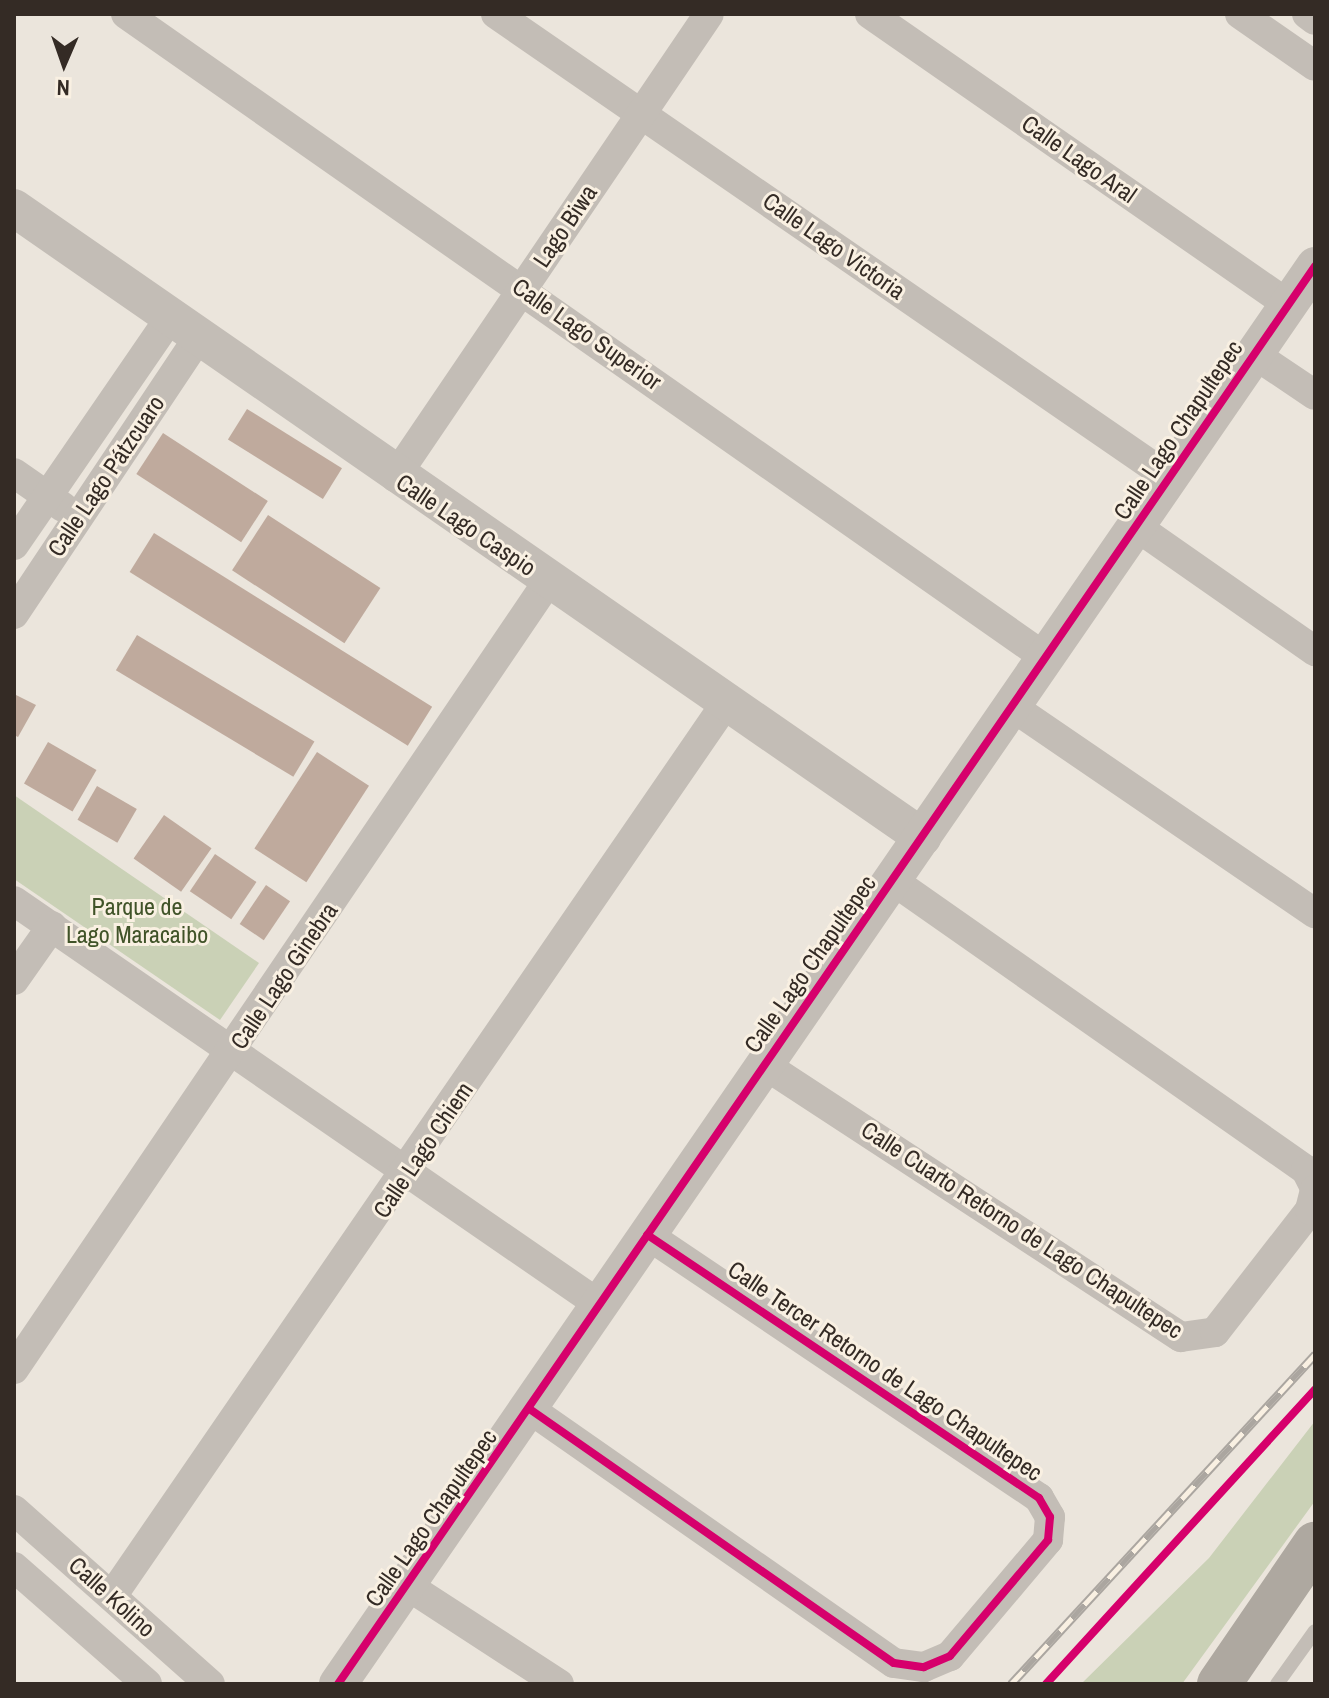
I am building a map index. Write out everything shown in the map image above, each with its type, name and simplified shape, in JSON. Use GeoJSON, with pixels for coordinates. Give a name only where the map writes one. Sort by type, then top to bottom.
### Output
{"type":"FeatureCollection","features":[{"type":"Feature","properties":{"kind":"highway"},"geometry":{"type":"LineString","coordinates":[[1219,1684],[1315,1544]]}},
{"type":"Feature","properties":{"kind":"street","name":"Calle Lago Superior"},"geometry":{"type":"LineString","coordinates":[[126,14],[1046,658]]}},
{"type":"Feature","properties":{"kind":"street","name":"Calle Lago Victoria"},"geometry":{"type":"LineString","coordinates":[[496,14],[1171,479]]}},
{"type":"Feature","properties":{"kind":"street","name":"Lago Biwa"},"geometry":{"type":"LineString","coordinates":[[395,477],[709,14]]}},
{"type":"Feature","properties":{"kind":"street","name":"Calle Lago Aral"},"geometry":{"type":"LineString","coordinates":[[870,14],[1289,305]]}},
{"type":"Feature","properties":{"kind":"street"},"geometry":{"type":"LineString","coordinates":[[1240,14],[1315,66]]}},
{"type":"Feature","properties":{"kind":"street"},"geometry":{"type":"LineString","coordinates":[[1307,14],[1315,20]]}},
{"type":"Feature","properties":{"kind":"street","name":"Calle Lago Caspio"},"geometry":{"type":"LineString","coordinates":[[14,208],[395,477],[728,700],[922,837]]}},
{"type":"Feature","properties":{"kind":"street","name":"Calle Lago Chapultepec"},"geometry":{"type":"LineString","coordinates":[[338,1684],[531,1410],[647,1235],[1315,266]]}},
{"type":"Feature","properties":{"kind":"street","name":"Calle Lago Pátzcuaro"},"geometry":{"type":"LineString","coordinates":[[14,545],[47,496],[184,328]]}},
{"type":"Feature","properties":{"kind":"street","name":"Calle Lago Pátzcuaro"},"geometry":{"type":"LineString","coordinates":[[15,611],[78,518],[184,328]]}},
{"type":"Feature","properties":{"kind":"street"},"geometry":{"type":"LineString","coordinates":[[1254,354],[1315,395]]}},
{"type":"Feature","properties":{"kind":"street"},"geometry":{"type":"LineString","coordinates":[[14,473],[78,518]]}},
{"type":"Feature","properties":{"kind":"street"},"geometry":{"type":"LineString","coordinates":[[1137,527],[1315,651]]}},
{"type":"Feature","properties":{"kind":"street","name":"Calle Lago Ginebra"},"geometry":{"type":"LineString","coordinates":[[14,1369],[235,1050],[549,580]]}},
{"type":"Feature","properties":{"kind":"street","name":"Calle Lago Chiem"},"geometry":{"type":"LineString","coordinates":[[112,1596],[411,1169],[728,700]]}},
{"type":"Feature","properties":{"kind":"street"},"geometry":{"type":"LineString","coordinates":[[1011,706],[1315,913]]}},
{"type":"Feature","properties":{"kind":"street","name":"Calle Cuarto Retorno de Lago Chapultepec"},"geometry":{"type":"LineString","coordinates":[[765,1065],[1181,1337],[1215,1332],[1310,1210],[1315,1189],[1306,1170],[892,880]]}},
{"type":"Feature","properties":{"kind":"street"},"geometry":{"type":"LineString","coordinates":[[14,901],[411,1169],[600,1305]]}},
{"type":"Feature","properties":{"kind":"street"},"geometry":{"type":"LineString","coordinates":[[14,980],[52,926]]}},
{"type":"Feature","properties":{"kind":"street","name":"Calle Tercer Retorno de Lago Chapultepec"},"geometry":{"type":"LineString","coordinates":[[531,1410],[894,1663],[924,1667],[950,1656],[1048,1540],[1050,1517],[1039,1498],[647,1235]]}},
{"type":"Feature","properties":{"kind":"street","name":"Calle Kolino"},"geometry":{"type":"LineString","coordinates":[[14,1510],[210,1684]]}},
{"type":"Feature","properties":{"kind":"street"},"geometry":{"type":"LineString","coordinates":[[16,1570],[48,1540]]}},
{"type":"Feature","properties":{"kind":"street","name":"Calle Kolino"},"geometry":{"type":"LineString","coordinates":[[16,1570],[147,1684]]}},
{"type":"Feature","properties":{"kind":"street"},"geometry":{"type":"LineString","coordinates":[[408,1586],[559,1684]]}},
{"type":"Feature","properties":{"kind":"lane"},"geometry":{"type":"LineString","coordinates":[[1277,1684],[1315,1631]]}},
{"type":"Feature","properties":{"kind":"green space","name":"Parque de Lago Maracaibo"},"geometry":{"type":"Polygon","coordinates":[[[14,795],[259,963],[220,1020],[14,879],[14,795]]]}},
{"type":"Feature","properties":{"kind":"green space"},"geometry":{"type":"Polygon","coordinates":[[[1315,1421],[1315,1501],[1182,1684],[1081,1684],[1209,1558],[1315,1421]]]}},
{"type":"Feature","properties":{"kind":"building"},"geometry":{"type":"Polygon","coordinates":[[[247,409],[342,468],[323,499],[228,440],[247,409]]]}},
{"type":"Feature","properties":{"kind":"building"},"geometry":{"type":"Polygon","coordinates":[[[163,433],[268,501],[241,542],[136,474],[163,433]]]}},
{"type":"Feature","properties":{"kind":"building"},"geometry":{"type":"Polygon","coordinates":[[[268,515],[380,588],[344,643],[232,570],[268,515]]]}},
{"type":"Feature","properties":{"kind":"building"},"geometry":{"type":"Polygon","coordinates":[[[154,533],[432,707],[408,746],[130,572],[154,533]]]}},
{"type":"Feature","properties":{"kind":"building"},"geometry":{"type":"Polygon","coordinates":[[[137,635],[314,742],[293,777],[116,670],[137,635]]]}},
{"type":"Feature","properties":{"kind":"building"},"geometry":{"type":"Polygon","coordinates":[[[14,694],[36,705],[18,737],[14,735],[14,694]]]}},
{"type":"Feature","properties":{"kind":"building"},"geometry":{"type":"Polygon","coordinates":[[[48,742],[96,770],[72,812],[24,784],[48,742]]]}},
{"type":"Feature","properties":{"kind":"building"},"geometry":{"type":"Polygon","coordinates":[[[317,752],[369,786],[306,882],[254,848],[317,752]]]}},
{"type":"Feature","properties":{"kind":"building"},"geometry":{"type":"Polygon","coordinates":[[[97,786],[137,809],[117,843],[78,820],[97,786]]]}},
{"type":"Feature","properties":{"kind":"building"},"geometry":{"type":"Polygon","coordinates":[[[164,815],[212,848],[181,892],[134,858],[164,815]]]}},
{"type":"Feature","properties":{"kind":"building"},"geometry":{"type":"Polygon","coordinates":[[[215,854],[256,882],[231,919],[190,891],[215,854]]]}},
{"type":"Feature","properties":{"kind":"building"},"geometry":{"type":"Polygon","coordinates":[[[266,885],[290,901],[264,940],[240,924],[266,885]]]}},
{"type":"Feature","properties":{"kind":"railway"},"geometry":{"type":"LineString","coordinates":[[1011,1684],[1315,1354]]}},
{"type":"Feature","properties":{"kind":"cycle path"},"geometry":{"type":"LineString","coordinates":[[338,1684],[1315,266]]}},
{"type":"Feature","properties":{"kind":"cycle path"},"geometry":{"type":"LineString","coordinates":[[531,1410],[894,1663],[924,1667],[950,1656],[1048,1540],[1050,1517],[1039,1498],[647,1235]]}},
{"type":"Feature","properties":{"kind":"cycle path"},"geometry":{"type":"LineString","coordinates":[[1046,1684],[1315,1389]]}}]}
